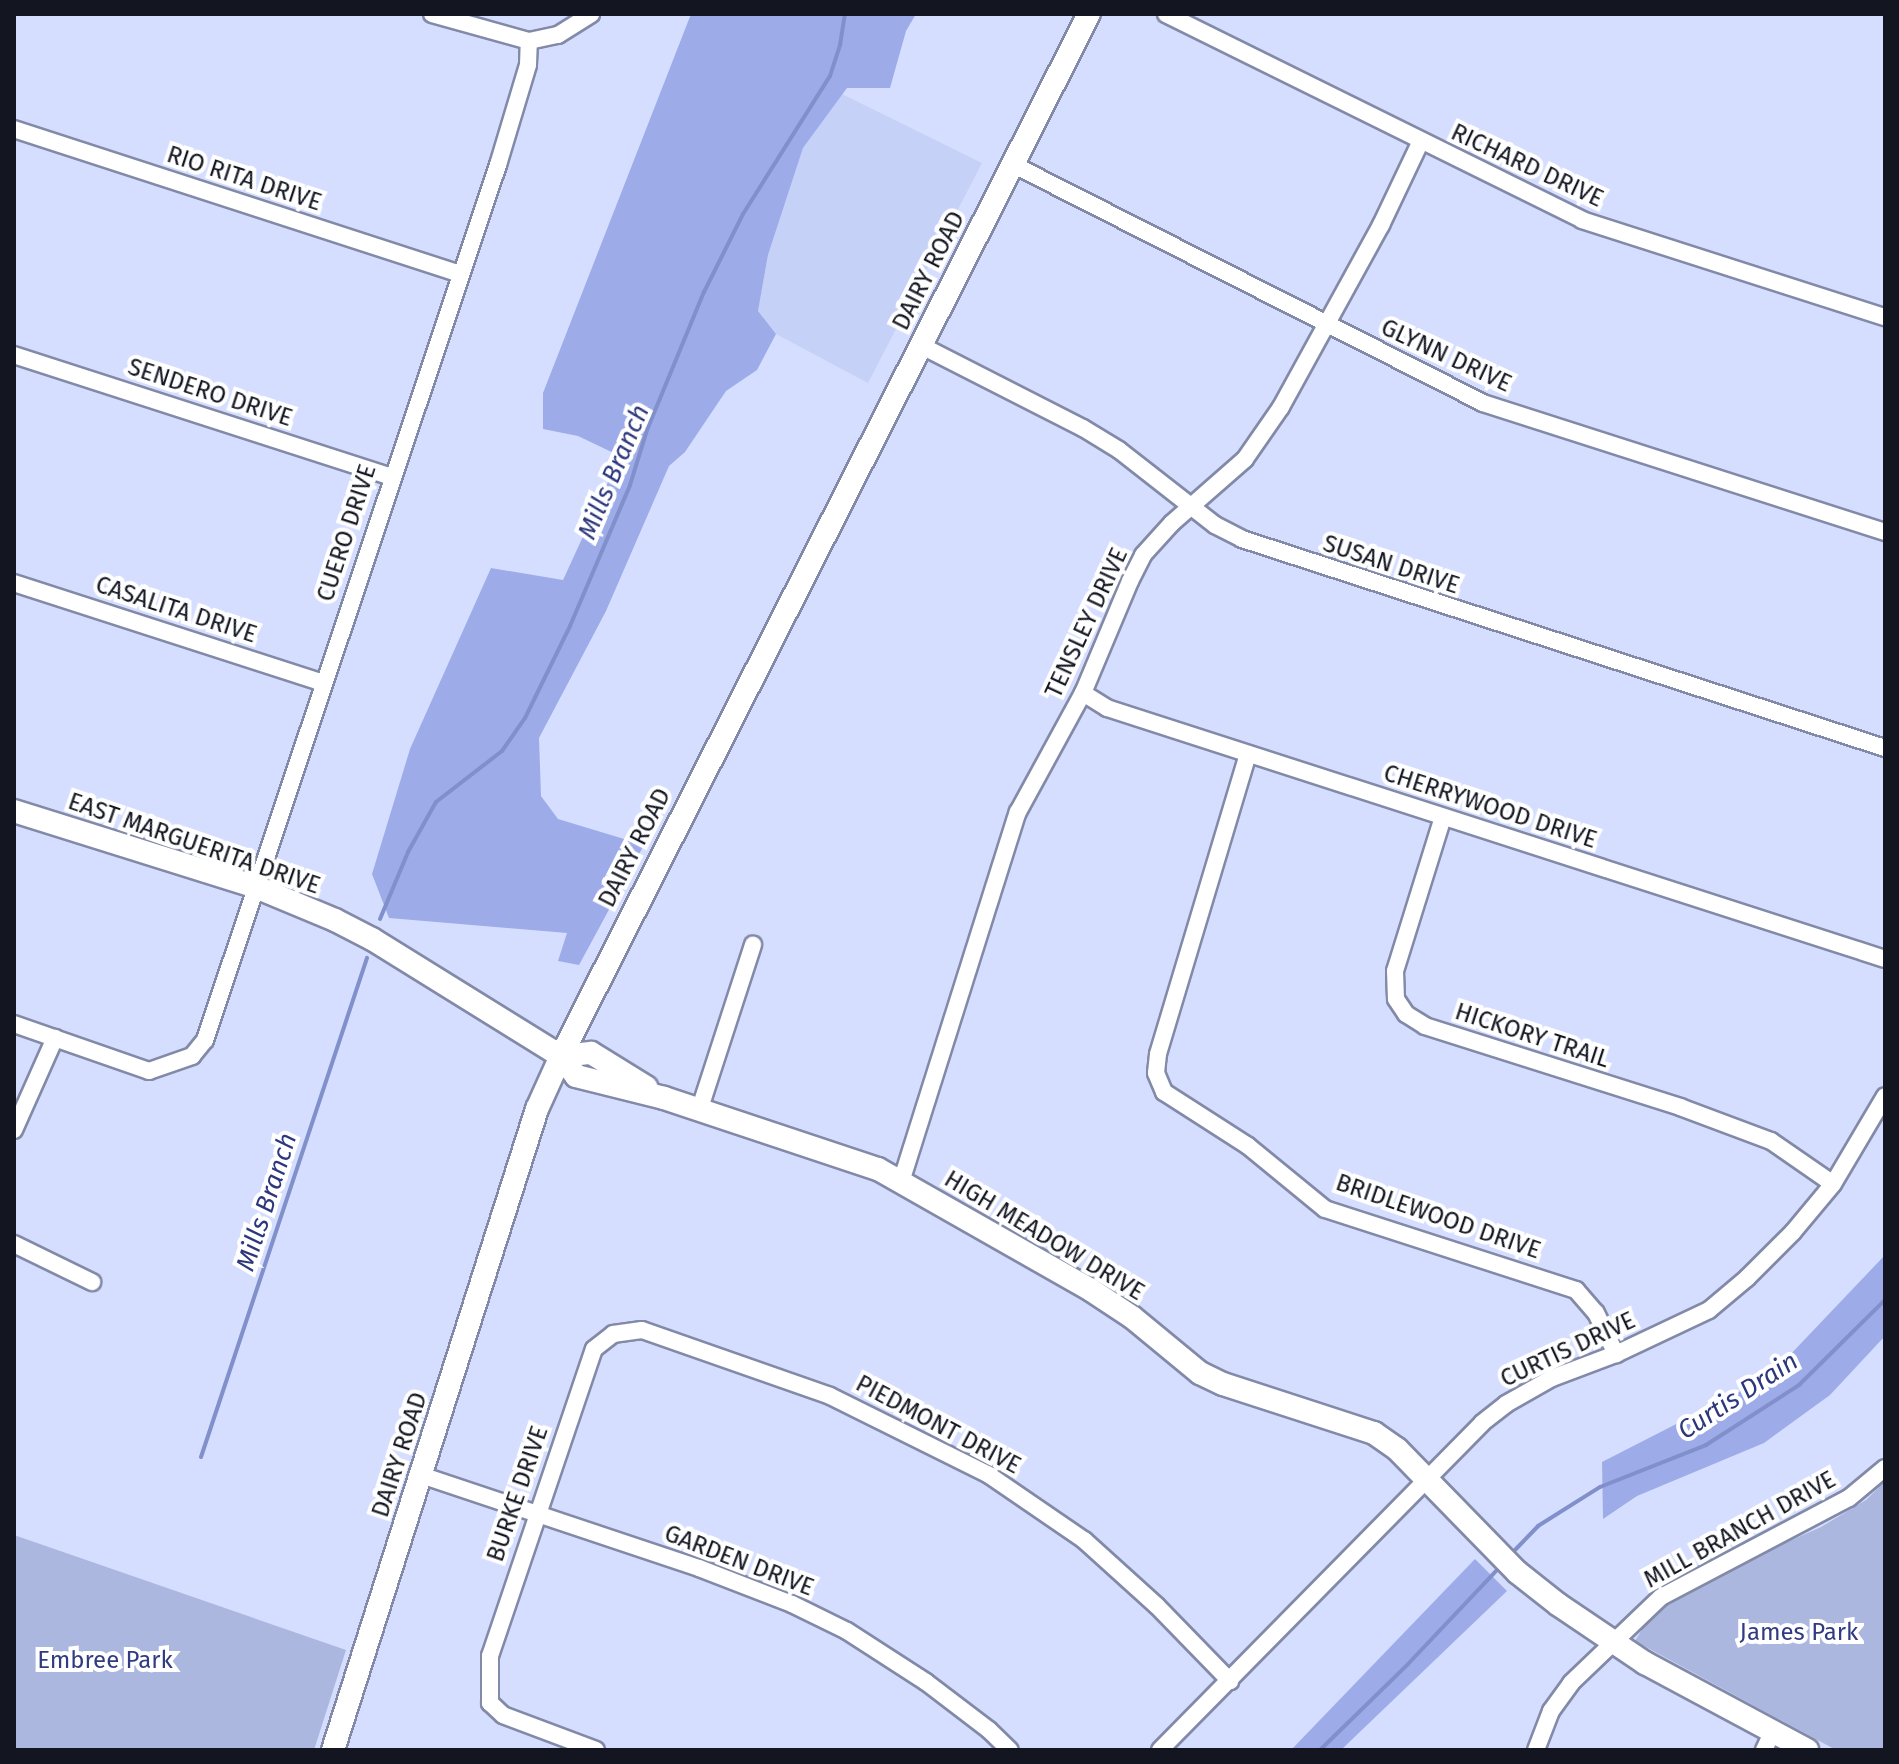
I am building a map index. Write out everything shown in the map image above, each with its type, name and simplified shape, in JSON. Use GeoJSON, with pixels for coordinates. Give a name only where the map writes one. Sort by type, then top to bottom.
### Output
{"type":"FeatureCollection","features":[{"type":"Feature","properties":{"kind":"street"},"geometry":{"type":"LineString","coordinates":[[432,14],[529,41],[558,35],[591,14]]}},
{"type":"Feature","properties":{"kind":"street","name":"DAIRY ROAD"},"geometry":{"type":"LineString","coordinates":[[333,1750],[537,1109],[561,1056],[1089,14]]}},
{"type":"Feature","properties":{"kind":"street","name":"RICHARD DRIVE"},"geometry":{"type":"LineString","coordinates":[[1166,14],[1420,143],[1582,220],[1885,317]]}},
{"type":"Feature","properties":{"kind":"street","name":"CUERO DRIVE"},"geometry":{"type":"LineString","coordinates":[[55,1038],[149,1071],[192,1056],[205,1040],[502,152],[528,65],[529,41]]}},
{"type":"Feature","properties":{"kind":"street","name":"RIO RITA DRIVE"},"geometry":{"type":"LineString","coordinates":[[14,129],[460,274]]}},
{"type":"Feature","properties":{"kind":"street","name":"TENSLEY DRIVE"},"geometry":{"type":"LineString","coordinates":[[901,1182],[1018,812],[1083,693],[1143,555],[1245,459],[1281,407],[1420,143]]}},
{"type":"Feature","properties":{"kind":"street","name":"GLYNN DRIVE"},"geometry":{"type":"LineString","coordinates":[[1012,164],[1483,403],[1885,532]]}},
{"type":"Feature","properties":{"kind":"street","name":"SUSAN DRIVE"},"geometry":{"type":"LineString","coordinates":[[920,345],[1083,428],[1119,450],[1191,507],[1242,539],[1303,562],[1885,748]]}},
{"type":"Feature","properties":{"kind":"street","name":"SENDERO DRIVE"},"geometry":{"type":"LineString","coordinates":[[14,355],[391,477]]}},
{"type":"Feature","properties":{"kind":"street","name":"CASALITA DRIVE"},"geometry":{"type":"LineString","coordinates":[[14,583],[323,683]]}},
{"type":"Feature","properties":{"kind":"street","name":"CHERRYWOOD DRIVE"},"geometry":{"type":"LineString","coordinates":[[1083,693],[1107,708],[1885,959]]}},
{"type":"Feature","properties":{"kind":"street","name":"BRIDLEWOOD DRIVE"},"geometry":{"type":"LineString","coordinates":[[1248,754],[1158,1054],[1156,1073],[1164,1092],[1248,1146],[1325,1209],[1576,1290],[1596,1313],[1616,1354]]}},
{"type":"Feature","properties":{"kind":"street","name":"EAST MARGUERITA DRIVE"},"geometry":{"type":"LineString","coordinates":[[14,811],[256,887],[372,939],[561,1056]]}},
{"type":"Feature","properties":{"kind":"street","name":"HICKORY TRAIL"},"geometry":{"type":"LineString","coordinates":[[1443,817],[1395,971],[1396,999],[1406,1014],[1425,1026],[1680,1107],[1771,1141],[1833,1184]]}},
{"type":"Feature","properties":{"kind":"street"},"geometry":{"type":"LineString","coordinates":[[699,1111],[753,945]]}},
{"type":"Feature","properties":{"kind":"street"},"geometry":{"type":"LineString","coordinates":[[14,1024],[55,1038],[14,1130]]}},
{"type":"Feature","properties":{"kind":"street","name":"HIGH MEADOW DRIVE"},"geometry":{"type":"LineString","coordinates":[[561,1056],[576,1076],[664,1098],[878,1169],[1091,1290],[1132,1317],[1200,1373],[1223,1384],[1374,1433],[1397,1449],[1517,1572],[1613,1643],[1768,1741],[1807,1750]]}},
{"type":"Feature","properties":{"kind":"street","name":"CURTIS DRIVE"},"geometry":{"type":"LineString","coordinates":[[1160,1750],[1506,1404],[1552,1378],[1616,1354],[1709,1310],[1793,1232],[1833,1184],[1885,1096]]}},
{"type":"Feature","properties":{"kind":"street"},"geometry":{"type":"LineString","coordinates":[[14,1244],[92,1282]]}},
{"type":"Feature","properties":{"kind":"street","name":"PIEDMONT DRIVE"},"geometry":{"type":"LineString","coordinates":[[613,1334],[642,1330],[830,1396],[989,1475],[1084,1540],[1157,1606],[1230,1681]]}},
{"type":"Feature","properties":{"kind":"street","name":"BURKE DRIVE"},"geometry":{"type":"LineString","coordinates":[[596,1750],[503,1715],[490,1703],[488,1680],[490,1656],[594,1349],[613,1334]]}},
{"type":"Feature","properties":{"kind":"street","name":"MILL BRANCH DRIVE"},"geometry":{"type":"LineString","coordinates":[[1536,1750],[1551,1711],[1571,1683],[1661,1597],[1849,1498],[1885,1468]]}},
{"type":"Feature","properties":{"kind":"street","name":"GARDEN DRIVE"},"geometry":{"type":"LineString","coordinates":[[421,1475],[699,1568],[792,1604],[847,1631],[926,1682],[1010,1750]]}},
{"type":"Feature","properties":{"kind":"shaded area"},"geometry":{"type":"Polygon","coordinates":[[[691,14],[916,14],[906,31],[890,88],[847,88],[803,148],[768,255],[758,311],[776,334],[757,370],[726,391],[685,452],[669,466],[606,611],[539,738],[541,796],[558,819],[644,845],[579,965],[558,961],[567,933],[389,918],[372,874],[410,749],[491,568],[563,580],[620,456],[578,436],[543,429],[543,393],[691,14]]]}},
{"type":"Feature","properties":{"kind":"shaded area"},"geometry":{"type":"Polygon","coordinates":[[[842,94],[982,163],[868,383],[776,334],[758,311],[768,255],[803,148],[842,94]]]}},
{"type":"Feature","properties":{"kind":"shaded area"},"geometry":{"type":"Polygon","coordinates":[[[1885,1255],[1885,1336],[1830,1395],[1764,1443],[1637,1496],[1603,1519],[1602,1462],[1770,1376],[1885,1255]]]}},
{"type":"Feature","properties":{"kind":"shaded area"},"geometry":{"type":"Polygon","coordinates":[[[1475,1559],[1507,1591],[1341,1750],[1291,1750],[1475,1559]]]}},
{"type":"Feature","properties":{"kind":"green space","name":"James Park"},"geometry":{"type":"Polygon","coordinates":[[[1885,1481],[1885,1750],[1836,1750],[1635,1641],[1652,1613],[1676,1595],[1719,1572],[1821,1527],[1866,1500],[1885,1481]]]}},
{"type":"Feature","properties":{"kind":"green space","name":"Embree Park"},"geometry":{"type":"Polygon","coordinates":[[[14,1535],[346,1650],[314,1750],[14,1750],[14,1535]]]}},
{"type":"Feature","properties":{"kind":"waterway","name":"Mills Branch"},"geometry":{"type":"LineString","coordinates":[[380,919],[408,852],[436,802],[502,751],[525,718],[570,626],[630,485],[647,430],[704,292],[743,214],[830,76],[840,45],[845,14]]}},
{"type":"Feature","properties":{"kind":"waterway","name":"Mills Branch"},"geometry":{"type":"LineString","coordinates":[[201,1457],[367,958]]}},
{"type":"Feature","properties":{"kind":"waterway","name":"Curtis Drain"},"geometry":{"type":"LineString","coordinates":[[1515,1550],[1538,1526],[1600,1487],[1706,1445],[1799,1385],[1885,1300]]}},
{"type":"Feature","properties":{"kind":"waterway","name":"Curtis Drain"},"geometry":{"type":"LineString","coordinates":[[1320,1750],[1408,1664],[1497,1570]]}}]}
